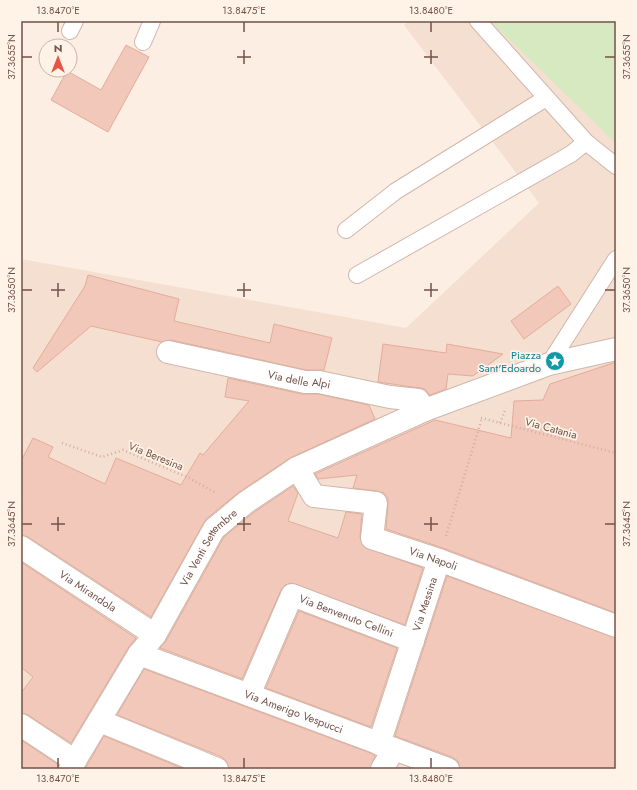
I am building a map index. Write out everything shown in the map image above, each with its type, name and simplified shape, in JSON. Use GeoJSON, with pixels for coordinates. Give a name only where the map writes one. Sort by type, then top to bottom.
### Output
{"type":"FeatureCollection","features":[{"type":"Feature","properties":{"kind":"street"},"geometry":{"type":"LineString","coordinates":[[425,410],[549,364],[616,350]]}},
{"type":"Feature","properties":{"kind":"street","name":"Via delle Alpi"},"geometry":{"type":"LineString","coordinates":[[168,352],[305,382],[319,382],[390,397],[418,400],[425,410]]}},
{"type":"Feature","properties":{"kind":"street","name":"Via Venti Settembre"},"geometry":{"type":"LineString","coordinates":[[72,765],[100,721],[139,654],[155,635],[214,529],[234,512],[298,468],[425,410]]}},
{"type":"Feature","properties":{"kind":"street","name":"Via Napoli"},"geometry":{"type":"LineString","coordinates":[[298,468],[314,496],[376,503],[372,538],[439,560],[616,626]]}},
{"type":"Feature","properties":{"kind":"street","name":"Via Mirandola"},"geometry":{"type":"LineString","coordinates":[[21,547],[155,635]]}},
{"type":"Feature","properties":{"kind":"street","name":"Via Messina"},"geometry":{"type":"LineString","coordinates":[[382,769],[413,641],[439,560]]}},
{"type":"Feature","properties":{"kind":"street","name":"Via Benvenuto Cellini"},"geometry":{"type":"LineString","coordinates":[[249,695],[292,595],[413,641]]}},
{"type":"Feature","properties":{"kind":"street","name":"Via Amerigo Vespucci"},"geometry":{"type":"LineString","coordinates":[[139,654],[448,769]]}},
{"type":"Feature","properties":{"kind":"street"},"geometry":{"type":"LineString","coordinates":[[100,721],[217,769]]}},
{"type":"Feature","properties":{"kind":"street"},"geometry":{"type":"LineString","coordinates":[[21,725],[72,765]]}},
{"type":"Feature","properties":{"kind":"lane"},"geometry":{"type":"LineString","coordinates":[[143,42],[152,21]]}},
{"type":"Feature","properties":{"kind":"lane"},"geometry":{"type":"LineString","coordinates":[[478,21],[586,142],[616,166]]}},
{"type":"Feature","properties":{"kind":"lane"},"geometry":{"type":"LineString","coordinates":[[346,230],[396,191],[546,98]]}},
{"type":"Feature","properties":{"kind":"lane"},"geometry":{"type":"LineString","coordinates":[[357,275],[571,154],[586,142]]}},
{"type":"Feature","properties":{"kind":"lane"},"geometry":{"type":"LineString","coordinates":[[549,364],[616,259]]}},
{"type":"Feature","properties":{"kind":"path","name":"Via Catania"},"geometry":{"type":"LineString","coordinates":[[439,560],[482,418],[616,453]]}},
{"type":"Feature","properties":{"kind":"path","name":"Via Beresina"},"geometry":{"type":"LineString","coordinates":[[62,443],[102,457],[123,450],[189,478],[219,494],[234,512]]}},
{"type":"Feature","properties":{"kind":"shaded area"},"geometry":{"type":"Polygon","coordinates":[[[409,21],[616,21],[616,769],[21,769],[21,259],[406,328],[539,203],[404,25],[409,21]]]}},
{"type":"Feature","properties":{"kind":"green space"},"geometry":{"type":"Polygon","coordinates":[[[490,21],[616,21],[616,143],[490,21]]]}},
{"type":"Feature","properties":{"kind":"building"},"geometry":{"type":"Polygon","coordinates":[[[126,45],[149,57],[108,132],[51,100],[63,78],[78,77],[101,90],[126,45]]]}},
{"type":"Feature","properties":{"kind":"building"},"geometry":{"type":"Polygon","coordinates":[[[88,275],[179,299],[174,321],[270,343],[274,324],[332,338],[324,370],[306,370],[171,340],[162,342],[91,326],[37,372],[33,368],[85,286],[88,275]]]}},
{"type":"Feature","properties":{"kind":"building"},"geometry":{"type":"Polygon","coordinates":[[[558,286],[571,304],[524,339],[511,321],[558,286]]]}},
{"type":"Feature","properties":{"kind":"building"},"geometry":{"type":"Polygon","coordinates":[[[383,344],[446,353],[447,344],[503,354],[473,376],[448,374],[446,389],[430,395],[425,389],[378,382],[383,344]]]}},
{"type":"Feature","properties":{"kind":"building"},"geometry":{"type":"Polygon","coordinates":[[[616,362],[616,613],[443,548],[386,529],[388,498],[384,493],[353,488],[357,475],[318,479],[315,474],[435,420],[511,438],[514,401],[543,400],[550,384],[616,362]]]}},
{"type":"Feature","properties":{"kind":"building"},"geometry":{"type":"Polygon","coordinates":[[[228,378],[302,394],[318,394],[369,405],[375,419],[290,458],[238,493],[206,519],[151,617],[28,537],[21,535],[21,461],[33,438],[53,447],[48,457],[105,484],[116,458],[181,485],[200,453],[203,455],[249,401],[225,397],[228,378]]]}},
{"type":"Feature","properties":{"kind":"building"},"geometry":{"type":"Polygon","coordinates":[[[293,486],[298,493],[288,521],[338,538],[346,512],[362,514],[360,537],[364,547],[423,568],[405,625],[291,583],[285,585],[281,590],[242,679],[160,648],[166,641],[224,537],[253,513],[293,486]]]}},
{"type":"Feature","properties":{"kind":"building"},"geometry":{"type":"Polygon","coordinates":[[[21,562],[136,638],[128,648],[71,743],[28,715],[21,713],[21,693],[33,677],[21,667],[21,562]]]}},
{"type":"Feature","properties":{"kind":"building"},"geometry":{"type":"Polygon","coordinates":[[[447,576],[616,638],[616,769],[460,769],[458,761],[452,757],[395,736],[447,576]]]}},
{"type":"Feature","properties":{"kind":"building"},"geometry":{"type":"Polygon","coordinates":[[[299,611],[397,648],[371,727],[266,688],[299,611]]]}},
{"type":"Feature","properties":{"kind":"building"},"geometry":{"type":"Polygon","coordinates":[[[144,669],[373,754],[375,756],[370,769],[229,769],[227,762],[222,757],[117,715],[144,669]]]}},
{"type":"Feature","properties":{"kind":"building"},"geometry":{"type":"Polygon","coordinates":[[[104,736],[184,769],[85,769],[104,736]]]}},
{"type":"Feature","properties":{"kind":"building"},"geometry":{"type":"Polygon","coordinates":[[[21,740],[59,765],[58,769],[21,769],[21,740]]]}},
{"type":"Feature","properties":{"kind":"place","name":"Piazza Sant'Edoardo"},"geometry":{"type":"Point","coordinates":[555,361]}}]}
